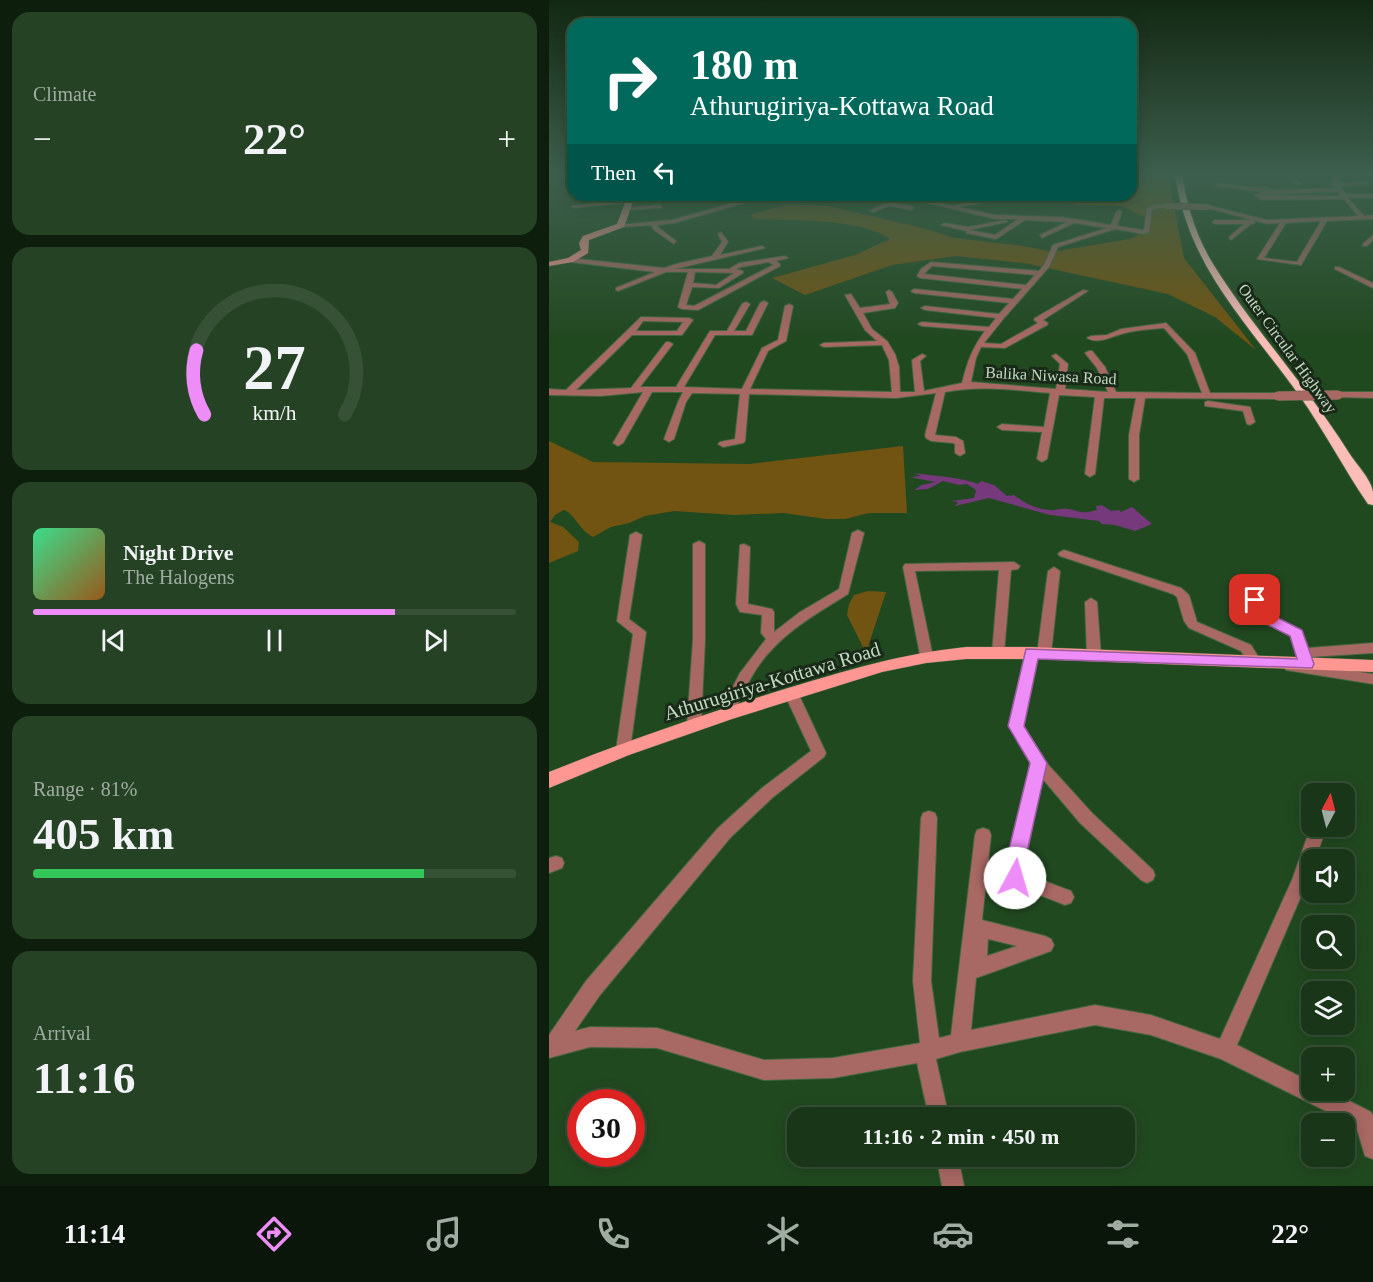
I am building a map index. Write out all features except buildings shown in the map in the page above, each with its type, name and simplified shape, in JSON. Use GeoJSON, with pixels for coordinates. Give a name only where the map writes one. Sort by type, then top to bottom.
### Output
{"type":"FeatureCollection","features":[{"type":"Feature","properties":{"kind":"highway","name":"Outer Circular Highway"},"geometry":{"type":"LineString","coordinates":[[1194,229],[1207,261],[1229,295],[1302,391],[1373,501]]}},
{"type":"Feature","properties":{"kind":"highway","name":"Outer Circular Highway"},"geometry":{"type":"LineString","coordinates":[[1201,229],[1228,281],[1314,393],[1373,480]]}},
{"type":"Feature","properties":{"kind":"main road"},"geometry":{"type":"LineString","coordinates":[[549,264],[570,260],[585,251],[583,243],[586,238],[609,229]]}},
{"type":"Feature","properties":{"kind":"main road","name":"Athurugiriya-Kottawa Road"},"geometry":{"type":"LineString","coordinates":[[549,780],[623,750],[726,714],[881,666],[926,657],[998,652],[1275,664],[1305,659],[1373,666]]}},
{"type":"Feature","properties":{"kind":"street"},"geometry":{"type":"LineString","coordinates":[[656,229],[674,242]]}},
{"type":"Feature","properties":{"kind":"street"},"geometry":{"type":"LineString","coordinates":[[968,232],[996,237],[1007,229]]}},
{"type":"Feature","properties":{"kind":"street"},"geometry":{"type":"LineString","coordinates":[[1042,236],[1056,229]]}},
{"type":"Feature","properties":{"kind":"street"},"geometry":{"type":"LineString","coordinates":[[966,386],[972,358],[978,345],[1014,301],[1047,266],[1055,246],[1109,229]]}},
{"type":"Feature","properties":{"kind":"street"},"geometry":{"type":"LineString","coordinates":[[1122,229],[1147,229]]}},
{"type":"Feature","properties":{"kind":"street"},"geometry":{"type":"LineString","coordinates":[[1231,238],[1241,229]]}},
{"type":"Feature","properties":{"kind":"street"},"geometry":{"type":"LineString","coordinates":[[1279,229],[1260,259],[1299,264],[1319,229]]}},
{"type":"Feature","properties":{"kind":"street"},"geometry":{"type":"LineString","coordinates":[[1106,238],[1132,231]]}},
{"type":"Feature","properties":{"kind":"street"},"geometry":{"type":"LineString","coordinates":[[715,257],[725,242],[721,234]]}},
{"type":"Feature","properties":{"kind":"street"},"geometry":{"type":"LineString","coordinates":[[1365,245],[1373,237]]}},
{"type":"Feature","properties":{"kind":"street"},"geometry":{"type":"LineString","coordinates":[[618,289],[665,270],[762,248]]}},
{"type":"Feature","properties":{"kind":"street"},"geometry":{"type":"LineString","coordinates":[[690,278],[731,270],[739,265],[786,258]]}},
{"type":"Feature","properties":{"kind":"street"},"geometry":{"type":"LineString","coordinates":[[570,260],[665,270]]}},
{"type":"Feature","properties":{"kind":"street"},"geometry":{"type":"LineString","coordinates":[[690,278],[682,307],[695,308],[778,265],[769,260]]}},
{"type":"Feature","properties":{"kind":"street"},"geometry":{"type":"LineString","coordinates":[[1028,287],[920,276],[923,270],[931,264],[1041,273]]}},
{"type":"Feature","properties":{"kind":"street"},"geometry":{"type":"LineString","coordinates":[[1337,268],[1373,286]]}},
{"type":"Feature","properties":{"kind":"street"},"geometry":{"type":"LineString","coordinates":[[665,270],[660,276],[690,278],[717,286],[741,272],[731,270]]}},
{"type":"Feature","properties":{"kind":"street"},"geometry":{"type":"LineString","coordinates":[[1364,282],[1373,280]]}},
{"type":"Feature","properties":{"kind":"street"},"geometry":{"type":"LineString","coordinates":[[914,291],[1014,301]]}},
{"type":"Feature","properties":{"kind":"street"},"geometry":{"type":"LineString","coordinates":[[978,345],[1002,346],[1044,323],[1038,320],[1086,291]]}},
{"type":"Feature","properties":{"kind":"street"},"geometry":{"type":"LineString","coordinates":[[858,311],[892,306],[894,303],[889,292]]}},
{"type":"Feature","properties":{"kind":"street"},"geometry":{"type":"LineString","coordinates":[[849,295],[869,330],[884,342],[894,365],[896,395]]}},
{"type":"Feature","properties":{"kind":"street"},"geometry":{"type":"LineString","coordinates":[[678,390],[713,333],[749,333],[764,303]]}},
{"type":"Feature","properties":{"kind":"street"},"geometry":{"type":"LineString","coordinates":[[729,333],[746,304]]}},
{"type":"Feature","properties":{"kind":"street"},"geometry":{"type":"LineString","coordinates":[[723,444],[740,441],[745,391],[765,350],[782,341],[789,306]]}},
{"type":"Feature","properties":{"kind":"street"},"geometry":{"type":"LineString","coordinates":[[925,308],[1001,316]]}},
{"type":"Feature","properties":{"kind":"street"},"geometry":{"type":"LineString","coordinates":[[569,392],[631,333],[643,318],[689,320],[678,334],[631,333]]}},
{"type":"Feature","properties":{"kind":"street"},"geometry":{"type":"LineString","coordinates":[[922,324],[990,329]]}},
{"type":"Feature","properties":{"kind":"street"},"geometry":{"type":"LineString","coordinates":[[1091,338],[1109,337],[1121,331],[1166,325],[1191,353],[1206,393]]}},
{"type":"Feature","properties":{"kind":"street"},"geometry":{"type":"LineString","coordinates":[[824,345],[884,342]]}},
{"type":"Feature","properties":{"kind":"street"},"geometry":{"type":"LineString","coordinates":[[633,391],[669,344]]}},
{"type":"Feature","properties":{"kind":"street"},"geometry":{"type":"LineString","coordinates":[[1089,352],[1101,367],[1113,395]]}},
{"type":"Feature","properties":{"kind":"street"},"geometry":{"type":"LineString","coordinates":[[920,394],[916,360],[922,356]]}},
{"type":"Feature","properties":{"kind":"street"},"geometry":{"type":"LineString","coordinates":[[1042,459],[1064,364],[1056,356]]}},
{"type":"Feature","properties":{"kind":"street","name":"Balika Niwasa Road"},"geometry":{"type":"LineString","coordinates":[[549,392],[649,389],[896,395],[987,385],[1101,395],[1183,397],[1277,392],[1373,395]]}},
{"type":"Feature","properties":{"kind":"street"},"geometry":{"type":"LineString","coordinates":[[618,443],[649,389]]}},
{"type":"Feature","properties":{"kind":"street"},"geometry":{"type":"LineString","coordinates":[[669,439],[682,402],[689,390]]}},
{"type":"Feature","properties":{"kind":"street"},"geometry":{"type":"LineString","coordinates":[[941,390],[930,435],[931,438],[956,440],[960,443],[960,453]]}},
{"type":"Feature","properties":{"kind":"street"},"geometry":{"type":"LineString","coordinates":[[1183,397],[1206,393],[1277,392]]}},
{"type":"Feature","properties":{"kind":"street"},"geometry":{"type":"LineString","coordinates":[[1090,474],[1101,395]]}},
{"type":"Feature","properties":{"kind":"street"},"geometry":{"type":"LineString","coordinates":[[1134,479],[1134,435],[1141,395]]}},
{"type":"Feature","properties":{"kind":"street"},"geometry":{"type":"LineString","coordinates":[[1183,397],[1193,402],[1247,409],[1250,422]]}},
{"type":"Feature","properties":{"kind":"street"},"geometry":{"type":"LineString","coordinates":[[1002,427],[1048,430]]}},
{"type":"Feature","properties":{"kind":"street"},"geometry":{"type":"LineString","coordinates":[[726,714],[739,685],[761,653],[790,624],[844,591],[858,533]]}},
{"type":"Feature","properties":{"kind":"street"},"geometry":{"type":"LineString","coordinates":[[623,750],[640,632],[623,621],[636,535]]}},
{"type":"Feature","properties":{"kind":"street"},"geometry":{"type":"LineString","coordinates":[[694,725],[699,640],[699,544]]}},
{"type":"Feature","properties":{"kind":"street"},"geometry":{"type":"LineString","coordinates":[[744,547],[742,604],[744,609],[768,612],[767,633],[775,639]]}},
{"type":"Feature","properties":{"kind":"street"},"geometry":{"type":"LineString","coordinates":[[1063,554],[1177,591],[1183,595],[1193,625],[1243,646],[1255,663]]}},
{"type":"Feature","properties":{"kind":"street"},"geometry":{"type":"LineString","coordinates":[[926,657],[909,567],[1009,566],[998,652]]}},
{"type":"Feature","properties":{"kind":"street"},"geometry":{"type":"LineString","coordinates":[[1054,572],[1038,654],[1016,726],[1038,763],[1086,818],[1147,875]]}},
{"type":"Feature","properties":{"kind":"street"},"geometry":{"type":"LineString","coordinates":[[1255,600],[1265,618],[1294,630],[1305,659],[1373,648]]}},
{"type":"Feature","properties":{"kind":"street"},"geometry":{"type":"LineString","coordinates":[[1091,602],[1094,656]]}},
{"type":"Feature","properties":{"kind":"street"},"geometry":{"type":"LineString","coordinates":[[1275,664],[1373,679]]}},
{"type":"Feature","properties":{"kind":"street"},"geometry":{"type":"LineString","coordinates":[[552,1046],[593,988],[724,833],[767,793],[819,753],[791,693]]}},
{"type":"Feature","properties":{"kind":"street"},"geometry":{"type":"LineString","coordinates":[[1038,763],[1014,875],[1015,878],[1065,897]]}},
{"type":"Feature","properties":{"kind":"street"},"geometry":{"type":"LineString","coordinates":[[929,818],[922,981],[928,1051],[937,1107]]}},
{"type":"Feature","properties":{"kind":"street"},"geometry":{"type":"LineString","coordinates":[[960,1042],[972,974],[983,835]]}},
{"type":"Feature","properties":{"kind":"street"},"geometry":{"type":"LineString","coordinates":[[1225,1050],[1300,880],[1315,837]]}},
{"type":"Feature","properties":{"kind":"street"},"geometry":{"type":"LineString","coordinates":[[552,1046],[590,1037],[657,1038],[763,1070],[833,1068],[928,1051],[960,1042],[1095,1015],[1151,1025],[1225,1050],[1364,1119],[1372,1139]]}},
{"type":"Feature","properties":{"kind":"street"},"geometry":{"type":"LineString","coordinates":[[949,1167],[953,1186]]}},
{"type":"Feature","properties":{"kind":"shaded area"},"geometry":{"type":"Polygon","coordinates":[[[869,229],[928,229],[954,238],[1024,246],[1052,252],[1130,239],[1145,229],[1179,229],[1184,258],[1256,350],[1215,317],[1168,294],[1024,263],[956,256],[892,265],[805,295],[772,278],[855,255],[890,239],[869,229]]]}},
{"type":"Feature","properties":{"kind":"shaded area"},"geometry":{"type":"Polygon","coordinates":[[[549,441],[593,462],[750,464],[903,446],[907,513],[869,513],[845,519],[826,519],[784,513],[734,515],[674,511],[645,516],[611,527],[593,537],[571,514],[564,510],[555,515],[550,522],[563,527],[579,542],[578,551],[549,563],[549,441]]]}},
{"type":"Feature","properties":{"kind":"shaded area"},"geometry":{"type":"Polygon","coordinates":[[[914,473],[956,478],[978,484],[981,481],[994,485],[1007,496],[1014,495],[1030,505],[1044,509],[1085,512],[1097,510],[1096,506],[1102,505],[1111,511],[1121,512],[1132,507],[1152,524],[1135,531],[1102,524],[1099,521],[1050,515],[989,498],[955,506],[958,502],[951,501],[974,498],[976,490],[967,484],[959,485],[943,481],[928,489],[914,490],[922,485],[935,482],[910,477],[921,476],[914,473]]]}},
{"type":"Feature","properties":{"kind":"shaded area"},"geometry":{"type":"Polygon","coordinates":[[[868,591],[886,592],[866,653],[847,615],[854,595],[868,591]]]}},
{"type":"Feature","properties":{"kind":"route"},"geometry":{"type":"LineString","coordinates":[[1015,878],[1014,870],[1038,763],[1016,726],[1031,653],[1307,664],[1297,633],[1265,618],[1255,600]]}}]}
